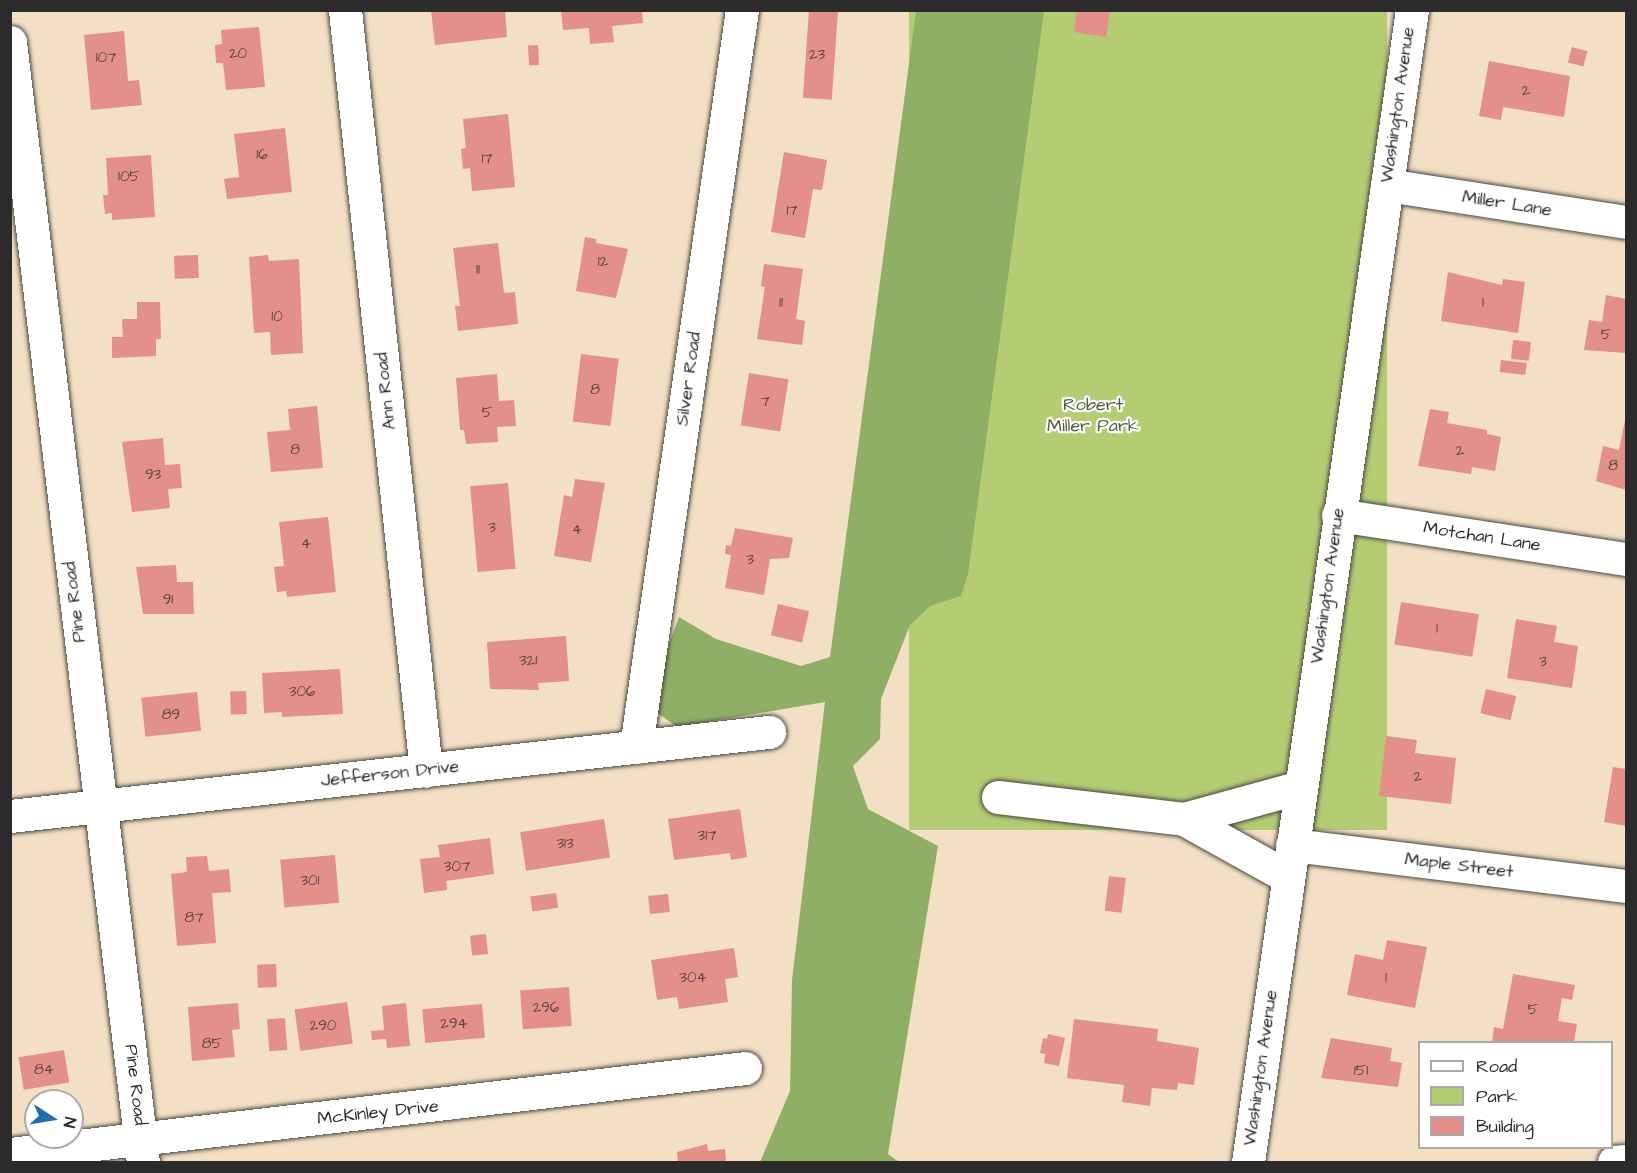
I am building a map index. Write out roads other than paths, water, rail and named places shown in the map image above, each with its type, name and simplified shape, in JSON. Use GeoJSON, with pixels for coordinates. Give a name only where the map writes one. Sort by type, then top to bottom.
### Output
{"type":"FeatureCollection","features":[{"type":"Feature","properties":{"kind":"street","name":"Ann Road"},"geometry":{"type":"LineString","coordinates":[[345,10],[426,771]]}},
{"type":"Feature","properties":{"kind":"street","name":"Silver Road"},"geometry":{"type":"LineString","coordinates":[[636,747],[742,10]]}},
{"type":"Feature","properties":{"kind":"street","name":"Washington Avenue"},"geometry":{"type":"LineString","coordinates":[[1248,1162],[1338,515],[1412,10]]}},
{"type":"Feature","properties":{"kind":"street","name":"Pine Road"},"geometry":{"type":"LineString","coordinates":[[10,42],[99,805],[142,1150]]}},
{"type":"Feature","properties":{"kind":"street","name":"Miller Lane"},"geometry":{"type":"LineString","coordinates":[[1387,185],[1626,222]]}},
{"type":"Feature","properties":{"kind":"street","name":"Motchan Lane"},"geometry":{"type":"LineString","coordinates":[[1338,515],[1626,559]]}},
{"type":"Feature","properties":{"kind":"street","name":"Jefferson Drive"},"geometry":{"type":"LineString","coordinates":[[10,816],[769,732]]}},
{"type":"Feature","properties":{"kind":"street"},"geometry":{"type":"LineString","coordinates":[[998,797],[1184,819],[1300,787]]}},
{"type":"Feature","properties":{"kind":"street"},"geometry":{"type":"LineString","coordinates":[[1184,819],[1288,878]]}},
{"type":"Feature","properties":{"kind":"street","name":"Maple Street"},"geometry":{"type":"LineString","coordinates":[[1292,846],[1626,886]]}},
{"type":"Feature","properties":{"kind":"street","name":"McKinley Drive"},"geometry":{"type":"LineString","coordinates":[[10,1154],[142,1150],[393,1112],[745,1068]]}},
{"type":"Feature","properties":{"kind":"street"},"geometry":{"type":"LineString","coordinates":[[1614,1162],[1626,1161]]}},
{"type":"Feature","properties":{"kind":"park label","name":"Robert Miller Park"},"geometry":{"type":"Point","coordinates":[1093,416]}}]}
